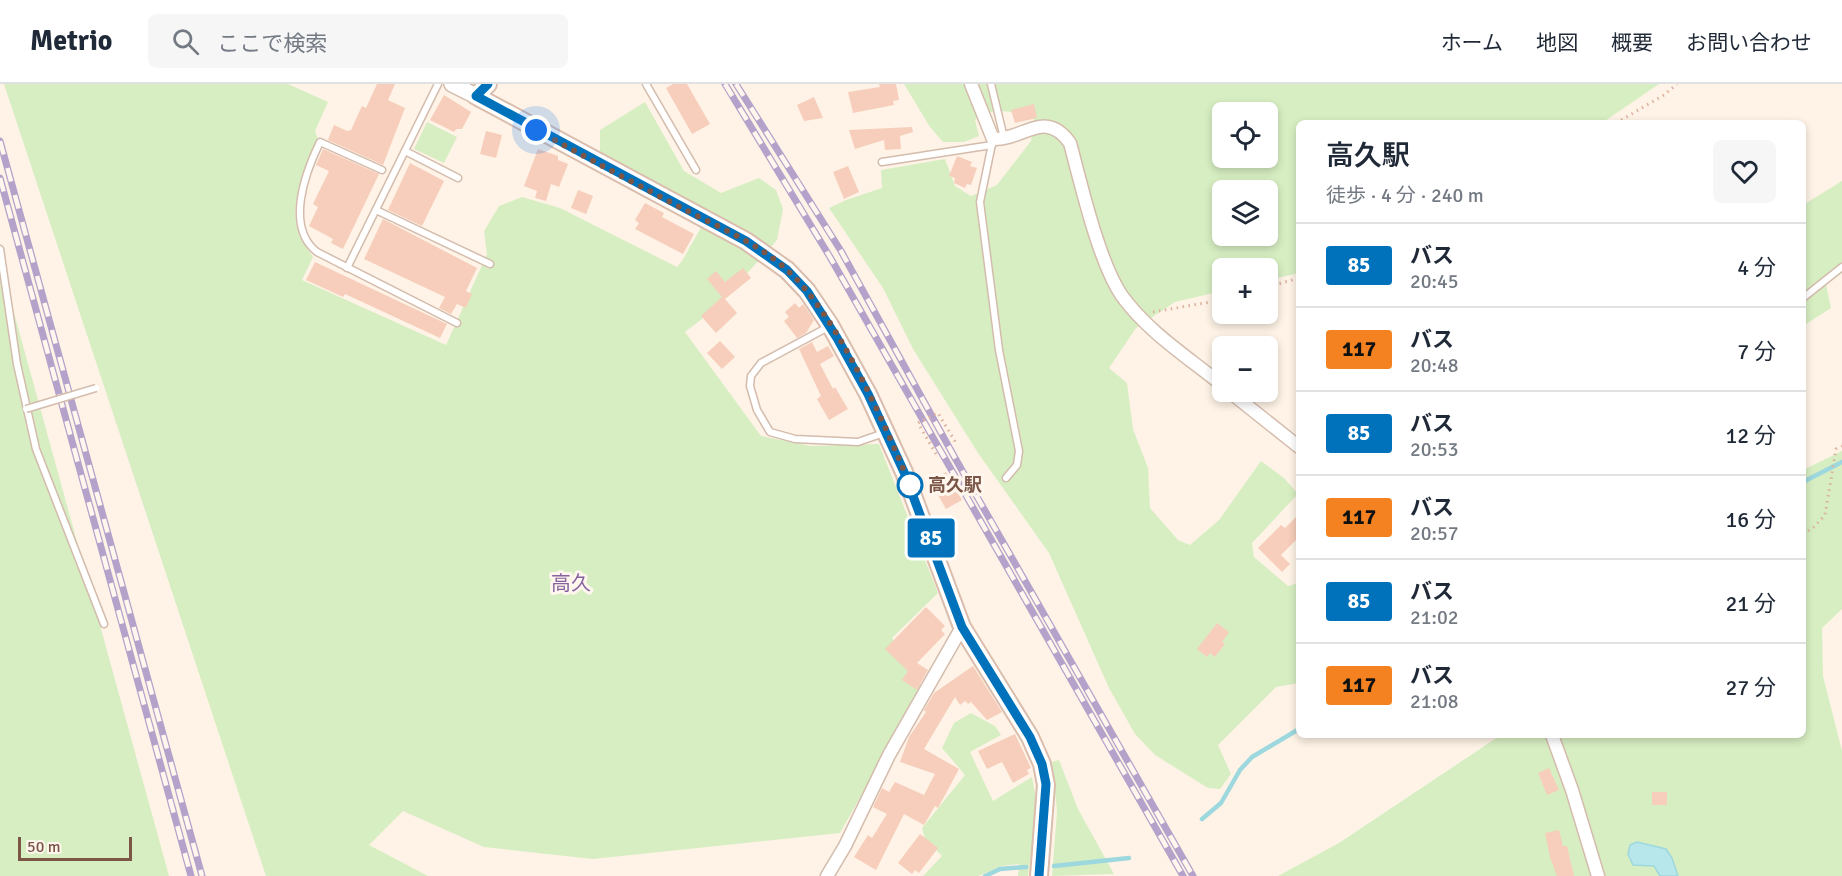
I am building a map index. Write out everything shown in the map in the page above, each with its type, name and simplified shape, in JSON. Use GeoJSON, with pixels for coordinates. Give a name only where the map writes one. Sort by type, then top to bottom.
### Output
{"type":"FeatureCollection","features":[{"type":"Feature","properties":{"kind":"main road"},"geometry":{"type":"LineString","coordinates":[[488,84],[476,96],[768,255],[787,270],[807,291],[830,325],[886,432],[933,544],[962,627],[1030,737],[1042,764],[1046,784],[1046,810],[1039,876]]}},
{"type":"Feature","properties":{"kind":"street"},"geometry":{"type":"LineString","coordinates":[[452,84],[476,96]]}},
{"type":"Feature","properties":{"kind":"street"},"geometry":{"type":"LineString","coordinates":[[971,84],[997,141],[1037,127],[1052,126],[1063,132],[1070,143],[1108,270],[1122,295],[1137,313],[1212,377]]}},
{"type":"Feature","properties":{"kind":"street"},"geometry":{"type":"LineString","coordinates":[[1243,402],[1296,445]]}},
{"type":"Feature","properties":{"kind":"street"},"geometry":{"type":"LineString","coordinates":[[827,876],[845,846],[889,755],[962,627]]}},
{"type":"Feature","properties":{"kind":"street"},"geometry":{"type":"LineString","coordinates":[[1553,738],[1572,790],[1598,876]]}},
{"type":"Feature","properties":{"kind":"lane"},"geometry":{"type":"LineString","coordinates":[[347,268],[438,84]]}},
{"type":"Feature","properties":{"kind":"lane"},"geometry":{"type":"LineString","coordinates":[[646,84],[696,170]]}},
{"type":"Feature","properties":{"kind":"lane"},"geometry":{"type":"LineString","coordinates":[[991,84],[997,141],[980,202],[999,350],[1018,441],[1017,465],[1006,478]]}},
{"type":"Feature","properties":{"kind":"lane"},"geometry":{"type":"LineString","coordinates":[[882,162],[997,141]]}},
{"type":"Feature","properties":{"kind":"lane"},"geometry":{"type":"LineString","coordinates":[[382,170],[320,142],[308,167],[300,219],[301,232],[308,244],[347,268],[457,323]]}},
{"type":"Feature","properties":{"kind":"lane"},"geometry":{"type":"LineString","coordinates":[[405,151],[458,178]]}},
{"type":"Feature","properties":{"kind":"lane"},"geometry":{"type":"LineString","coordinates":[[376,210],[490,264]]}},
{"type":"Feature","properties":{"kind":"lane"},"geometry":{"type":"LineString","coordinates":[[0,249],[26,409],[36,449],[97,599],[104,624]]}},
{"type":"Feature","properties":{"kind":"lane"},"geometry":{"type":"LineString","coordinates":[[1806,296],[1842,267]]}},
{"type":"Feature","properties":{"kind":"lane"},"geometry":{"type":"LineString","coordinates":[[830,325],[761,363],[755,370],[750,386],[763,423],[770,432],[795,439],[858,442],[886,432]]}},
{"type":"Feature","properties":{"kind":"lane"},"geometry":{"type":"LineString","coordinates":[[26,409],[96,388]]}},
{"type":"Feature","properties":{"kind":"path"},"geometry":{"type":"LineString","coordinates":[[1621,120],[1664,95],[1677,84]]}},
{"type":"Feature","properties":{"kind":"path"},"geometry":{"type":"LineString","coordinates":[[1278,284],[1296,279]]}},
{"type":"Feature","properties":{"kind":"path"},"geometry":{"type":"LineString","coordinates":[[1137,313],[1169,311],[1212,302]]}},
{"type":"Feature","properties":{"kind":"path"},"geometry":{"type":"LineString","coordinates":[[936,454],[918,423],[938,412],[956,443]]}},
{"type":"Feature","properties":{"kind":"path"},"geometry":{"type":"LineString","coordinates":[[1806,532],[1825,515],[1836,449],[1842,446]]}},
{"type":"Feature","properties":{"kind":"green space"},"geometry":{"type":"Polygon","coordinates":[[[4,84],[288,84],[328,102],[315,131],[318,139],[308,160],[297,197],[298,232],[313,257],[302,280],[446,345],[487,254],[484,231],[499,206],[522,197],[560,208],[677,267],[682,261],[707,217],[600,157],[600,130],[645,102],[684,171],[721,193],[759,178],[776,190],[783,209],[777,240],[715,309],[685,332],[761,436],[811,446],[879,444],[938,593],[892,638],[922,688],[840,833],[593,859],[484,847],[403,811],[369,845],[428,876],[266,876],[4,84]]]}},
{"type":"Feature","properties":{"kind":"green space"},"geometry":{"type":"Polygon","coordinates":[[[904,84],[1659,84],[1606,120],[1296,120],[1296,274],[1278,278],[1278,258],[1212,258],[1212,293],[1175,302],[1136,328],[1109,368],[1127,383],[1133,429],[1148,468],[1150,508],[1178,540],[1190,545],[1219,520],[1261,461],[1284,478],[1296,492],[1296,496],[1252,543],[1254,557],[1288,586],[1296,584],[1296,684],[1276,687],[1218,745],[1231,774],[1220,789],[1208,788],[1155,755],[1135,734],[1109,688],[1049,553],[978,453],[913,349],[883,288],[829,208],[882,188],[881,170],[945,159],[955,186],[971,196],[997,185],[1031,141],[1034,119],[1004,111],[982,115],[975,120],[979,136],[964,142],[943,142],[930,127],[904,84]]]}},
{"type":"Feature","properties":{"kind":"green space"},"geometry":{"type":"Polygon","coordinates":[[[427,122],[457,137],[444,163],[414,149],[427,122]]]}},
{"type":"Feature","properties":{"kind":"green space"},"geometry":{"type":"Polygon","coordinates":[[[1842,181],[1842,273],[1826,284],[1831,308],[1806,324],[1806,203],[1842,181]]]}},
{"type":"Feature","properties":{"kind":"green space"},"geometry":{"type":"Polygon","coordinates":[[[0,262],[169,876],[0,876],[0,262]]]}},
{"type":"Feature","properties":{"kind":"green space"},"geometry":{"type":"Polygon","coordinates":[[[1842,451],[1842,609],[1822,628],[1823,676],[1842,751],[1842,876],[1678,876],[1672,858],[1666,849],[1644,866],[1654,866],[1660,876],[1278,876],[1339,843],[1496,738],[1806,738],[1806,469],[1842,451]]]}},
{"type":"Feature","properties":{"kind":"green space"},"geometry":{"type":"Polygon","coordinates":[[[971,713],[995,726],[1001,735],[970,752],[993,801],[1032,777],[1037,803],[1028,876],[1018,876],[1019,864],[1002,866],[978,876],[923,876],[942,856],[925,839],[922,828],[965,775],[942,748],[954,723],[971,713]]]}},
{"type":"Feature","properties":{"kind":"green space"},"geometry":{"type":"Polygon","coordinates":[[[1059,760],[1078,809],[1114,874],[1052,876],[1057,811],[1052,762],[1059,760]]]}},
{"type":"Feature","properties":{"kind":"water"},"geometry":{"type":"Polygon","coordinates":[[[1637,842],[1666,849],[1672,858],[1678,876],[1660,876],[1654,866],[1633,865],[1628,854],[1630,845],[1637,842]]]}},
{"type":"Feature","properties":{"kind":"building"},"geometry":{"type":"Polygon","coordinates":[[[377,84],[395,84],[388,100],[405,108],[383,165],[328,140],[334,125],[347,131],[351,130],[362,106],[366,108],[377,84]]]}},
{"type":"Feature","properties":{"kind":"building"},"geometry":{"type":"Polygon","coordinates":[[[673,84],[687,84],[710,124],[692,134],[666,88],[673,84]]]}},
{"type":"Feature","properties":{"kind":"building"},"geometry":{"type":"Polygon","coordinates":[[[879,84],[896,84],[899,100],[893,101],[894,105],[853,113],[848,92],[880,87],[879,84]]]}},
{"type":"Feature","properties":{"kind":"building"},"geometry":{"type":"Polygon","coordinates":[[[444,95],[471,112],[462,129],[456,129],[454,132],[430,120],[444,95]]]}},
{"type":"Feature","properties":{"kind":"building"},"geometry":{"type":"Polygon","coordinates":[[[814,97],[823,118],[804,121],[797,105],[814,97]]]}},
{"type":"Feature","properties":{"kind":"building"},"geometry":{"type":"Polygon","coordinates":[[[1034,104],[1037,118],[1015,123],[1011,110],[1034,104]]]}},
{"type":"Feature","properties":{"kind":"building"},"geometry":{"type":"Polygon","coordinates":[[[912,127],[913,132],[900,136],[901,149],[885,150],[884,140],[855,149],[849,130],[912,127]]]}},
{"type":"Feature","properties":{"kind":"building"},"geometry":{"type":"Polygon","coordinates":[[[486,131],[502,135],[496,158],[480,154],[486,131]]]}},
{"type":"Feature","properties":{"kind":"building"},"geometry":{"type":"Polygon","coordinates":[[[323,149],[379,174],[343,249],[331,243],[333,239],[309,226],[318,207],[313,204],[329,171],[316,165],[323,149]]]}},
{"type":"Feature","properties":{"kind":"building"},"geometry":{"type":"Polygon","coordinates":[[[538,149],[558,156],[558,160],[568,164],[559,187],[551,184],[546,201],[535,198],[537,191],[524,186],[538,149]]]}},
{"type":"Feature","properties":{"kind":"building"},"geometry":{"type":"Polygon","coordinates":[[[957,156],[972,162],[970,166],[977,168],[971,185],[967,184],[965,188],[954,183],[955,178],[949,176],[957,156]]]}},
{"type":"Feature","properties":{"kind":"building"},"geometry":{"type":"Polygon","coordinates":[[[410,163],[444,181],[422,226],[388,210],[410,163]]]}},
{"type":"Feature","properties":{"kind":"building"},"geometry":{"type":"Polygon","coordinates":[[[848,166],[859,192],[844,199],[833,172],[848,166]]]}},
{"type":"Feature","properties":{"kind":"building"},"geometry":{"type":"Polygon","coordinates":[[[578,190],[593,196],[586,214],[571,208],[578,190]]]}},
{"type":"Feature","properties":{"kind":"building"},"geometry":{"type":"Polygon","coordinates":[[[645,203],[664,213],[662,217],[694,234],[683,254],[635,229],[639,223],[635,220],[645,203]]]}},
{"type":"Feature","properties":{"kind":"building"},"geometry":{"type":"Polygon","coordinates":[[[383,219],[477,268],[466,291],[472,294],[466,308],[457,304],[451,314],[439,308],[445,297],[364,259],[383,219]]]}},
{"type":"Feature","properties":{"kind":"building"},"geometry":{"type":"Polygon","coordinates":[[[315,262],[447,324],[440,338],[345,294],[343,297],[306,280],[315,262]]]}},
{"type":"Feature","properties":{"kind":"building"},"geometry":{"type":"Polygon","coordinates":[[[743,268],[751,278],[725,299],[737,313],[716,333],[701,316],[722,297],[707,279],[716,271],[725,282],[743,268]]]}},
{"type":"Feature","properties":{"kind":"building"},"geometry":{"type":"Polygon","coordinates":[[[795,303],[799,308],[803,304],[814,320],[806,333],[797,338],[784,321],[789,317],[785,312],[795,303]]]}},
{"type":"Feature","properties":{"kind":"building"},"geometry":{"type":"Polygon","coordinates":[[[720,341],[735,357],[722,369],[707,353],[720,341]]]}},
{"type":"Feature","properties":{"kind":"building"},"geometry":{"type":"Polygon","coordinates":[[[812,342],[817,352],[828,346],[834,356],[820,364],[833,389],[835,387],[848,409],[829,420],[817,399],[821,396],[799,349],[812,342]]]}},
{"type":"Feature","properties":{"kind":"building"},"geometry":{"type":"Polygon","coordinates":[[[946,472],[962,500],[946,509],[930,481],[946,472]]]}},
{"type":"Feature","properties":{"kind":"building"},"geometry":{"type":"Polygon","coordinates":[[[1296,517],[1296,540],[1281,555],[1290,564],[1282,572],[1258,548],[1281,525],[1285,528],[1296,517]]]}},
{"type":"Feature","properties":{"kind":"building"},"geometry":{"type":"Polygon","coordinates":[[[926,607],[945,626],[941,630],[945,634],[917,663],[928,670],[917,690],[902,680],[908,671],[885,649],[926,607]]]}},
{"type":"Feature","properties":{"kind":"building"},"geometry":{"type":"Polygon","coordinates":[[[1217,623],[1229,632],[1222,642],[1225,644],[1215,657],[1210,653],[1207,657],[1197,649],[1217,623]]]}},
{"type":"Feature","properties":{"kind":"building"},"geometry":{"type":"Polygon","coordinates":[[[973,666],[1002,712],[987,720],[971,702],[968,704],[965,701],[960,705],[955,697],[924,749],[959,769],[938,808],[935,806],[924,825],[904,814],[876,870],[854,857],[868,835],[872,838],[887,814],[873,807],[882,788],[889,792],[895,782],[924,795],[935,774],[900,762],[909,737],[926,712],[924,710],[934,693],[973,666]]]}},
{"type":"Feature","properties":{"kind":"building"},"geometry":{"type":"Polygon","coordinates":[[[1015,734],[1031,768],[1027,770],[1029,774],[1013,783],[1002,762],[987,769],[978,751],[1015,734]]]}},
{"type":"Feature","properties":{"kind":"building"},"geometry":{"type":"Polygon","coordinates":[[[1549,768],[1559,790],[1547,795],[1538,773],[1549,768]]]}},
{"type":"Feature","properties":{"kind":"building"},"geometry":{"type":"Polygon","coordinates":[[[1652,792],[1667,792],[1667,805],[1652,805],[1652,792]]]}},
{"type":"Feature","properties":{"kind":"building"},"geometry":{"type":"Polygon","coordinates":[[[1559,830],[1563,846],[1567,846],[1574,876],[1557,876],[1550,857],[1545,833],[1559,830]]]}},
{"type":"Feature","properties":{"kind":"building"},"geometry":{"type":"Polygon","coordinates":[[[920,834],[938,848],[919,873],[915,870],[912,874],[898,863],[920,834]]]}},
{"type":"Feature","properties":{"kind":"waterway"},"geometry":{"type":"LineString","coordinates":[[1806,480],[1842,462]]}},
{"type":"Feature","properties":{"kind":"waterway"},"geometry":{"type":"LineString","coordinates":[[1202,819],[1221,803],[1240,770],[1252,757],[1296,731]]}},
{"type":"Feature","properties":{"kind":"waterway"},"geometry":{"type":"LineString","coordinates":[[1054,866],[1129,858]]}},
{"type":"Feature","properties":{"kind":"waterway"},"geometry":{"type":"LineString","coordinates":[[985,876],[1000,869],[1026,867]]}},
{"type":"Feature","properties":{"kind":"railway"},"geometry":{"type":"LineString","coordinates":[[725,84],[830,257],[1183,876]]}},
{"type":"Feature","properties":{"kind":"railway"},"geometry":{"type":"LineString","coordinates":[[736,84],[841,251],[955,458],[1193,876]]}},
{"type":"Feature","properties":{"kind":"railway"},"geometry":{"type":"LineString","coordinates":[[0,141],[202,876]]}},
{"type":"Feature","properties":{"kind":"railway"},"geometry":{"type":"LineString","coordinates":[[0,178],[191,876]]}},
{"type":"Feature","properties":{"kind":"bus line","name":"85"},"geometry":{"type":"LineString","coordinates":[[488,84],[476,96],[746,241],[787,270],[807,291],[821,311],[868,394],[904,472],[933,544],[962,627],[1030,737],[1042,764],[1046,784],[1046,810],[1039,876]]}},
{"type":"Feature","properties":{"kind":"place","name":"高久駅"},"geometry":{"type":"Point","coordinates":[910,485]}},
{"type":"Feature","properties":{"kind":"district","name":"高久"},"geometry":{"type":"Point","coordinates":[571,583]}},
{"type":"Feature","properties":{"kind":"route"},"geometry":{"type":"LineString","coordinates":[[536,130],[746,241],[787,270],[807,291],[837,338],[868,394],[912,490],[910,485]]}}]}
